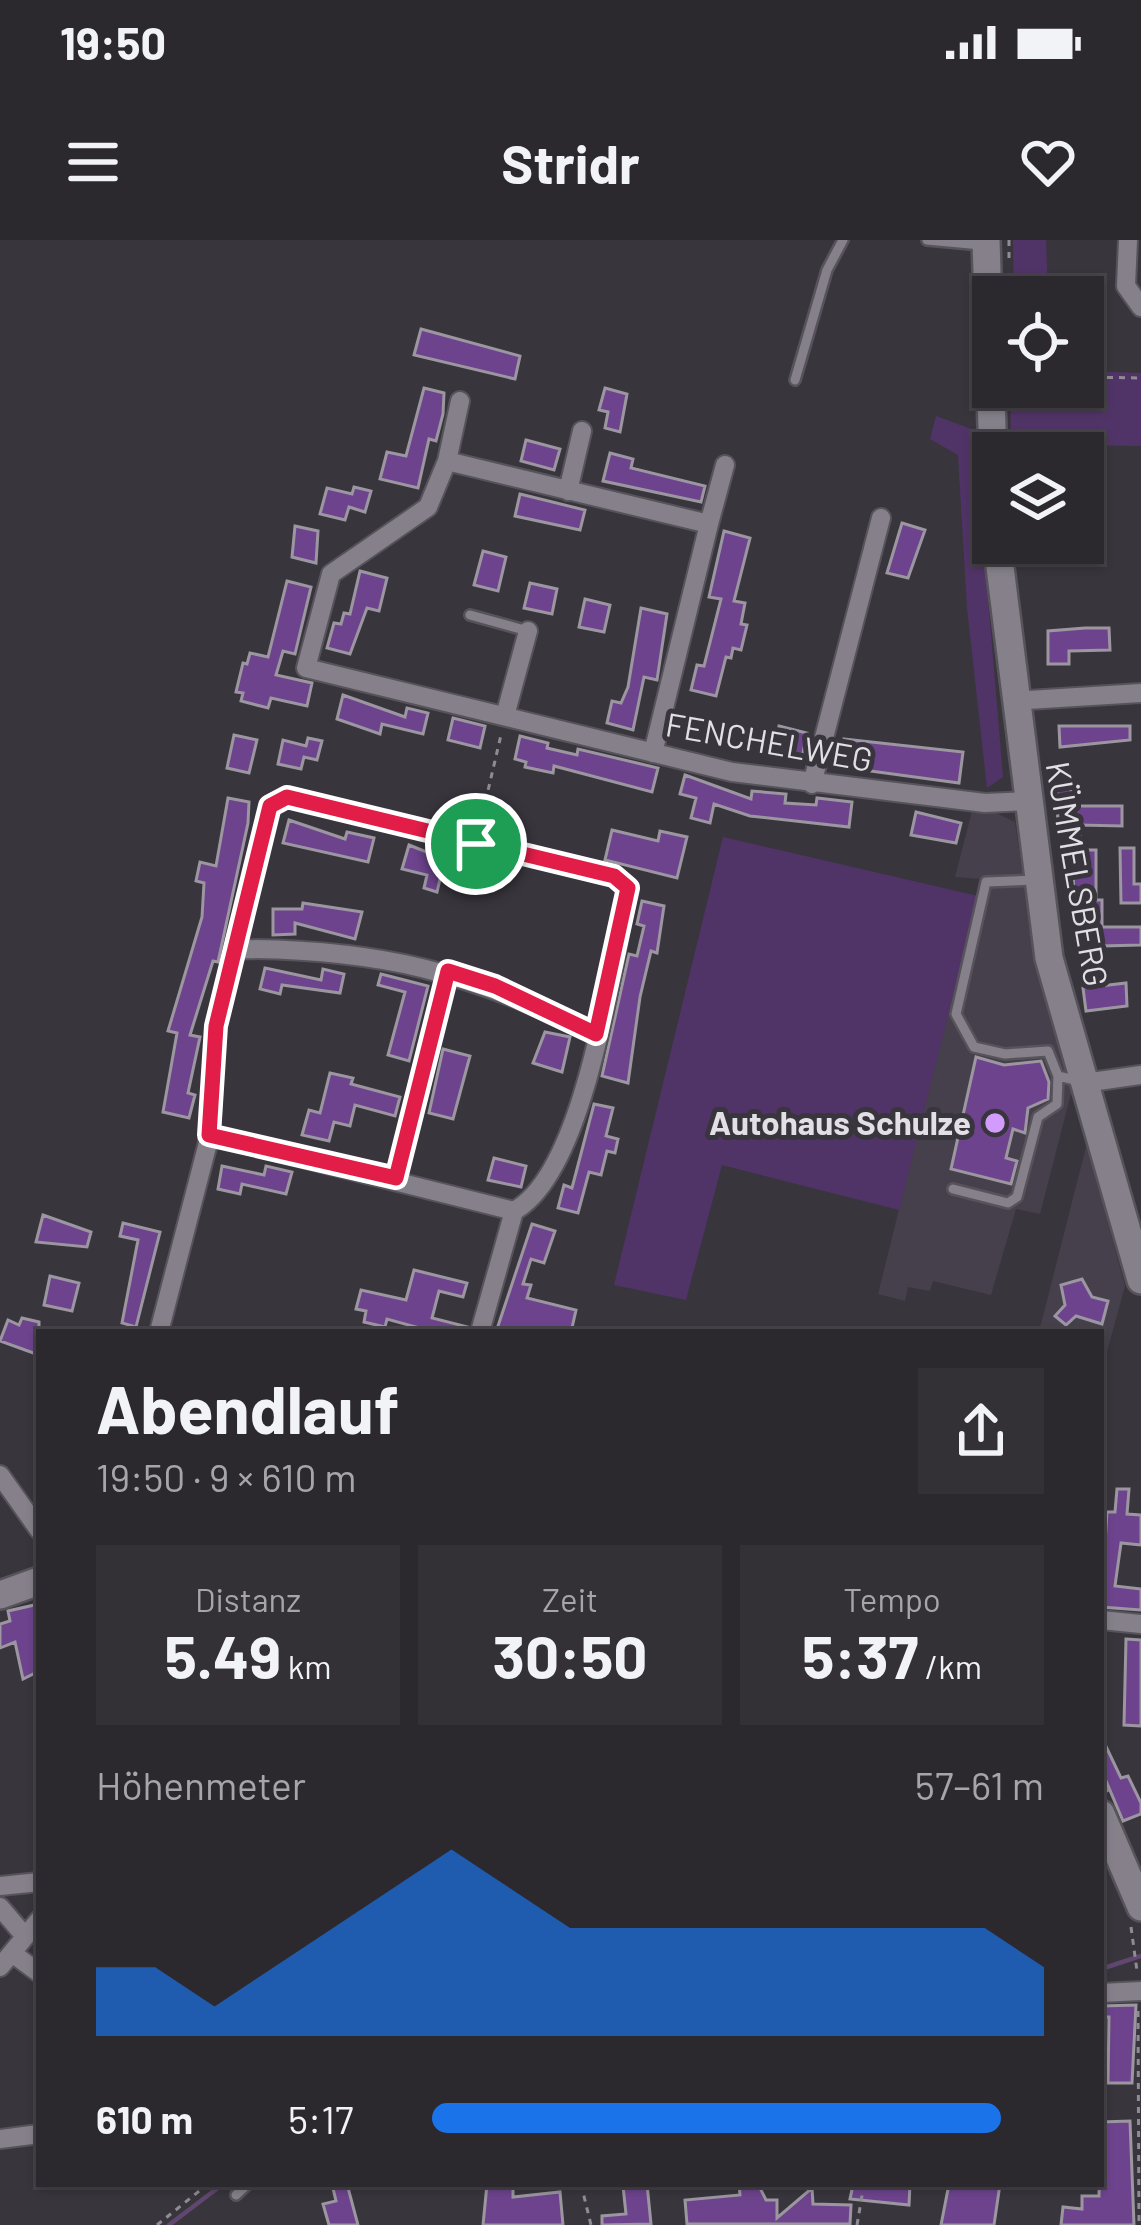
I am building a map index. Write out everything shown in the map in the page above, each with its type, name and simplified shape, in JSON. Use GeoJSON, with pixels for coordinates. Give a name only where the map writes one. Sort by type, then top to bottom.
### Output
{"type":"FeatureCollection","features":[{"type":"Feature","properties":{"kind":"main road"},"geometry":{"type":"LineString","coordinates":[[986,242],[992,432]]}},
{"type":"Feature","properties":{"kind":"main road","name":"KÜMMELSBERG"},"geometry":{"type":"LineString","coordinates":[[999,564],[1036,880],[1071,1079],[1141,1280]]}},
{"type":"Feature","properties":{"kind":"main road"},"geometry":{"type":"LineString","coordinates":[[0,1594],[36,1581]]}},
{"type":"Feature","properties":{"kind":"main road"},"geometry":{"type":"LineString","coordinates":[[1104,1819],[1135,1867],[1135,1912]]}},
{"type":"Feature","properties":{"kind":"street"},"geometry":{"type":"LineString","coordinates":[[1128,240],[1126,286],[1141,307]]}},
{"type":"Feature","properties":{"kind":"street"},"geometry":{"type":"LineString","coordinates":[[460,401],[447,461],[710,524]]}},
{"type":"Feature","properties":{"kind":"street"},"geometry":{"type":"LineString","coordinates":[[568,491],[582,430]]}},
{"type":"Feature","properties":{"kind":"street","name":"FENCHELWEG"},"geometry":{"type":"LineString","coordinates":[[447,461],[428,507],[331,574],[306,668],[653,753],[812,784],[985,803],[1026,801]]}},
{"type":"Feature","properties":{"kind":"street"},"geometry":{"type":"LineString","coordinates":[[653,753],[725,465]]}},
{"type":"Feature","properties":{"kind":"street"},"geometry":{"type":"LineString","coordinates":[[812,784],[881,518]]}},
{"type":"Feature","properties":{"kind":"street"},"geometry":{"type":"LineString","coordinates":[[505,716],[527,631]]}},
{"type":"Feature","properties":{"kind":"street"},"geometry":{"type":"LineString","coordinates":[[1013,700],[1141,693]]}},
{"type":"Feature","properties":{"kind":"street"},"geometry":{"type":"LineString","coordinates":[[160,1329],[209,1135],[216,1026],[270,806],[287,797],[614,876],[628,888],[566,1154],[535,1200],[514,1211],[209,1135]]}},
{"type":"Feature","properties":{"kind":"street"},"geometry":{"type":"LineString","coordinates":[[238,950],[376,956],[448,971],[495,986],[596,1034]]}},
{"type":"Feature","properties":{"kind":"street"},"geometry":{"type":"LineString","coordinates":[[396,1178],[448,971]]}},
{"type":"Feature","properties":{"kind":"street"},"geometry":{"type":"LineString","coordinates":[[1071,1079],[1141,1075]]}},
{"type":"Feature","properties":{"kind":"street"},"geometry":{"type":"LineString","coordinates":[[481,1329],[514,1211]]}},
{"type":"Feature","properties":{"kind":"street"},"geometry":{"type":"LineString","coordinates":[[0,1475],[36,1526]]}},
{"type":"Feature","properties":{"kind":"street"},"geometry":{"type":"LineString","coordinates":[[1104,1620],[1141,1624]]}},
{"type":"Feature","properties":{"kind":"street"},"geometry":{"type":"LineString","coordinates":[[0,1886],[36,1882]]}},
{"type":"Feature","properties":{"kind":"street"},"geometry":{"type":"LineString","coordinates":[[0,1907],[31,1927],[6,1960],[36,1972]]}},
{"type":"Feature","properties":{"kind":"street"},"geometry":{"type":"LineString","coordinates":[[1104,1993],[1139,1990]]}},
{"type":"Feature","properties":{"kind":"street"},"geometry":{"type":"LineString","coordinates":[[0,2139],[36,2134]]}},
{"type":"Feature","properties":{"kind":"lane"},"geometry":{"type":"LineString","coordinates":[[795,380],[827,270],[843,240]]}},
{"type":"Feature","properties":{"kind":"lane"},"geometry":{"type":"LineString","coordinates":[[927,240],[986,242]]}},
{"type":"Feature","properties":{"kind":"lane"},"geometry":{"type":"LineString","coordinates":[[470,615],[527,631]]}},
{"type":"Feature","properties":{"kind":"lane"},"geometry":{"type":"LineString","coordinates":[[953,1189],[1008,1203],[1017,1197],[1038,1117],[1057,1104],[1071,1079],[1048,1051],[1005,1054],[974,1047],[956,1014],[986,882],[1036,880]]}},
{"type":"Feature","properties":{"kind":"lane"},"geometry":{"type":"LineString","coordinates":[[236,2195],[245,2187]]}},
{"type":"Feature","properties":{"kind":"path"},"geometry":{"type":"LineString","coordinates":[[1104,377],[1141,378]]}},
{"type":"Feature","properties":{"kind":"path"},"geometry":{"type":"LineString","coordinates":[[476,844],[505,716]]}},
{"type":"Feature","properties":{"kind":"path"},"geometry":{"type":"LineString","coordinates":[[1135,1912],[1139,2225]]}},
{"type":"Feature","properties":{"kind":"path"},"geometry":{"type":"LineString","coordinates":[[157,2225],[204,2187]]}},
{"type":"Feature","properties":{"kind":"path"},"geometry":{"type":"LineString","coordinates":[[582,2187],[591,2225]]}},
{"type":"Feature","properties":{"kind":"path"},"geometry":{"type":"LineString","coordinates":[[857,2225],[863,2187]]}},
{"type":"Feature","properties":{"kind":"shaded area"},"geometry":{"type":"Polygon","coordinates":[[[1013,240],[1046,240],[1047,276],[1014,276],[1013,240]]]}},
{"type":"Feature","properties":{"kind":"shaded area"},"geometry":{"type":"Polygon","coordinates":[[[1104,372],[1141,373],[1141,446],[1104,445],[1104,432],[1011,432],[1010,408],[1104,408],[1104,372]]]}},
{"type":"Feature","properties":{"kind":"shaded area"},"geometry":{"type":"Polygon","coordinates":[[[936,416],[974,430],[972,564],[985,564],[1003,777],[987,788],[967,608],[958,455],[930,439],[936,416]]]}},
{"type":"Feature","properties":{"kind":"shaded area"},"geometry":{"type":"Polygon","coordinates":[[[972,811],[992,811],[1015,822],[1033,945],[1072,1090],[1040,1214],[1016,1209],[991,1295],[933,1281],[930,1291],[908,1287],[905,1301],[878,1294],[981,879],[955,877],[972,811]]]}},
{"type":"Feature","properties":{"kind":"shaded area"},"geometry":{"type":"Polygon","coordinates":[[[723,837],[978,896],[899,1210],[722,1165],[686,1300],[614,1285],[723,837]]]}},
{"type":"Feature","properties":{"kind":"shaded area"},"geometry":{"type":"Polygon","coordinates":[[[1087,1143],[1125,1286],[1104,1363],[1104,1329],[1040,1329],[1087,1143]]]}},
{"type":"Feature","properties":{"kind":"building"},"geometry":{"type":"Polygon","coordinates":[[[421,329],[520,356],[515,379],[414,355],[421,329]]]}},
{"type":"Feature","properties":{"kind":"building"},"geometry":{"type":"Polygon","coordinates":[[[424,388],[444,393],[443,414],[436,441],[429,439],[418,488],[380,479],[387,452],[406,456],[424,388]]]}},
{"type":"Feature","properties":{"kind":"building"},"geometry":{"type":"Polygon","coordinates":[[[605,388],[627,394],[620,432],[605,428],[608,412],[599,410],[605,388]]]}},
{"type":"Feature","properties":{"kind":"building"},"geometry":{"type":"Polygon","coordinates":[[[526,440],[560,449],[554,470],[521,461],[526,440]]]}},
{"type":"Feature","properties":{"kind":"building"},"geometry":{"type":"Polygon","coordinates":[[[610,453],[633,459],[631,468],[705,486],[701,502],[603,481],[610,453]]]}},
{"type":"Feature","properties":{"kind":"building"},"geometry":{"type":"Polygon","coordinates":[[[354,487],[371,491],[365,512],[349,507],[345,520],[320,514],[327,488],[352,494],[354,487]]]}},
{"type":"Feature","properties":{"kind":"building"},"geometry":{"type":"Polygon","coordinates":[[[520,494],[585,510],[580,530],[515,516],[520,494]]]}},
{"type":"Feature","properties":{"kind":"building"},"geometry":{"type":"Polygon","coordinates":[[[902,523],[925,530],[908,578],[887,573],[902,523]]]}},
{"type":"Feature","properties":{"kind":"building"},"geometry":{"type":"Polygon","coordinates":[[[295,526],[318,531],[316,563],[292,557],[295,526]]]}},
{"type":"Feature","properties":{"kind":"building"},"geometry":{"type":"Polygon","coordinates":[[[724,531],[750,538],[734,601],[745,603],[741,624],[747,625],[741,650],[733,648],[731,658],[726,657],[716,696],[691,690],[697,665],[704,666],[721,599],[709,597],[724,531]]]}},
{"type":"Feature","properties":{"kind":"building"},"geometry":{"type":"Polygon","coordinates":[[[483,551],[506,557],[498,591],[474,585],[483,551]]]}},
{"type":"Feature","properties":{"kind":"building"},"geometry":{"type":"Polygon","coordinates":[[[360,571],[387,578],[379,611],[367,608],[350,654],[327,648],[334,623],[341,624],[344,613],[350,614],[360,571]]]}},
{"type":"Feature","properties":{"kind":"building"},"geometry":{"type":"Polygon","coordinates":[[[287,581],[311,587],[295,654],[283,651],[276,675],[312,683],[307,706],[271,698],[268,708],[241,701],[243,693],[236,692],[243,663],[247,664],[250,653],[268,657],[287,581]]]}},
{"type":"Feature","properties":{"kind":"building"},"geometry":{"type":"Polygon","coordinates":[[[530,583],[557,589],[552,614],[524,608],[530,583]]]}},
{"type":"Feature","properties":{"kind":"building"},"geometry":{"type":"Polygon","coordinates":[[[585,599],[610,605],[604,632],[579,627],[585,599]]]}},
{"type":"Feature","properties":{"kind":"building"},"geometry":{"type":"Polygon","coordinates":[[[641,608],[667,614],[657,680],[644,677],[633,730],[607,723],[612,701],[621,703],[628,687],[641,608]]]}},
{"type":"Feature","properties":{"kind":"building"},"geometry":{"type":"Polygon","coordinates":[[[1109,628],[1110,650],[1069,651],[1069,664],[1048,664],[1048,631],[1109,628]]]}},
{"type":"Feature","properties":{"kind":"building"},"geometry":{"type":"Polygon","coordinates":[[[343,695],[405,717],[407,708],[428,713],[423,734],[382,724],[380,734],[337,719],[343,695]]]}},
{"type":"Feature","properties":{"kind":"building"},"geometry":{"type":"Polygon","coordinates":[[[453,718],[485,726],[480,748],[448,740],[453,718]]]}},
{"type":"Feature","properties":{"kind":"building"},"geometry":{"type":"Polygon","coordinates":[[[779,726],[807,733],[802,758],[774,751],[779,726]]]}},
{"type":"Feature","properties":{"kind":"building"},"geometry":{"type":"Polygon","coordinates":[[[1059,726],[1130,726],[1130,740],[1060,747],[1059,726]]]}},
{"type":"Feature","properties":{"kind":"building"},"geometry":{"type":"Polygon","coordinates":[[[234,735],[257,740],[249,773],[227,768],[234,735]]]}},
{"type":"Feature","properties":{"kind":"building"},"geometry":{"type":"Polygon","coordinates":[[[520,736],[577,755],[578,749],[658,768],[652,792],[554,766],[553,773],[525,767],[526,762],[515,759],[520,736]]]}},
{"type":"Feature","properties":{"kind":"building"},"geometry":{"type":"Polygon","coordinates":[[[308,738],[322,741],[317,760],[304,757],[301,769],[278,764],[283,740],[306,746],[308,738]]]}},
{"type":"Feature","properties":{"kind":"building"},"geometry":{"type":"Polygon","coordinates":[[[844,739],[963,752],[959,783],[841,767],[844,739]]]}},
{"type":"Feature","properties":{"kind":"building"},"geometry":{"type":"Polygon","coordinates":[[[685,775],[751,799],[752,791],[786,794],[785,803],[816,805],[817,798],[852,802],[849,827],[750,816],[714,804],[710,823],[691,818],[696,798],[680,794],[685,775]]]}},
{"type":"Feature","properties":{"kind":"building"},"geometry":{"type":"Polygon","coordinates":[[[1057,786],[1071,786],[1071,806],[1122,806],[1122,826],[1080,825],[1080,835],[1058,835],[1057,786]]]}},
{"type":"Feature","properties":{"kind":"building"},"geometry":{"type":"Polygon","coordinates":[[[228,798],[249,802],[248,823],[218,962],[213,961],[190,1035],[200,1037],[188,1093],[195,1095],[189,1118],[163,1112],[177,1033],[168,1031],[202,917],[204,883],[196,881],[200,862],[216,866],[228,798]]]}},
{"type":"Feature","properties":{"kind":"building"},"geometry":{"type":"Polygon","coordinates":[[[916,812],[961,823],[956,843],[911,835],[916,812]]]}},
{"type":"Feature","properties":{"kind":"building"},"geometry":{"type":"Polygon","coordinates":[[[289,820],[345,839],[347,832],[374,838],[368,862],[283,843],[289,820]]]}},
{"type":"Feature","properties":{"kind":"building"},"geometry":{"type":"Polygon","coordinates":[[[612,830],[658,841],[660,831],[687,837],[677,878],[605,860],[612,830]]]}},
{"type":"Feature","properties":{"kind":"building"},"geometry":{"type":"Polygon","coordinates":[[[409,845],[457,864],[459,857],[481,863],[476,883],[441,875],[437,892],[424,888],[427,875],[402,869],[409,845]]]}},
{"type":"Feature","properties":{"kind":"building"},"geometry":{"type":"Polygon","coordinates":[[[1120,848],[1134,848],[1134,884],[1141,884],[1141,903],[1121,903],[1120,848]]]}},
{"type":"Feature","properties":{"kind":"building"},"geometry":{"type":"Polygon","coordinates":[[[1073,850],[1096,850],[1096,900],[1102,900],[1102,927],[1141,927],[1141,945],[1102,946],[1102,965],[1089,965],[1089,921],[1074,921],[1073,850]]]}},
{"type":"Feature","properties":{"kind":"building"},"geometry":{"type":"Polygon","coordinates":[[[642,901],[664,906],[657,953],[651,951],[640,997],[628,1083],[602,1076],[629,954],[637,956],[644,926],[637,924],[642,901]]]}},
{"type":"Feature","properties":{"kind":"building"},"geometry":{"type":"Polygon","coordinates":[[[303,903],[362,912],[355,939],[295,923],[295,934],[273,935],[273,909],[302,909],[303,903]]]}},
{"type":"Feature","properties":{"kind":"building"},"geometry":{"type":"Polygon","coordinates":[[[265,968],[321,980],[323,969],[344,974],[340,993],[282,985],[280,994],[260,989],[265,968]]]}},
{"type":"Feature","properties":{"kind":"building"},"geometry":{"type":"Polygon","coordinates":[[[381,974],[428,986],[409,1061],[388,1055],[405,992],[378,985],[381,974]]]}},
{"type":"Feature","properties":{"kind":"building"},"geometry":{"type":"Polygon","coordinates":[[[1126,983],[1127,1006],[1086,1011],[1083,988],[1126,983]]]}},
{"type":"Feature","properties":{"kind":"building"},"geometry":{"type":"Polygon","coordinates":[[[545,1032],[570,1037],[562,1072],[533,1063],[545,1032]]]}},
{"type":"Feature","properties":{"kind":"building"},"geometry":{"type":"Polygon","coordinates":[[[443,1049],[470,1056],[453,1119],[429,1113],[443,1049]]]}},
{"type":"Feature","properties":{"kind":"building","name":"Autohaus Schulze"},"geometry":{"type":"Polygon","coordinates":[[[976,1057],[1004,1065],[1041,1061],[1049,1082],[1048,1099],[1028,1108],[1025,1133],[1013,1129],[1006,1158],[1017,1161],[1011,1184],[951,1169],[976,1057]]]}},
{"type":"Feature","properties":{"kind":"building"},"geometry":{"type":"Polygon","coordinates":[[[330,1073],[400,1097],[395,1116],[355,1105],[350,1126],[334,1122],[329,1141],[302,1135],[309,1110],[320,1113],[330,1073]]]}},
{"type":"Feature","properties":{"kind":"building"},"geometry":{"type":"Polygon","coordinates":[[[594,1104],[613,1108],[606,1136],[618,1139],[615,1153],[607,1151],[601,1175],[589,1172],[578,1213],[558,1208],[564,1185],[572,1188],[594,1104]]]}},
{"type":"Feature","properties":{"kind":"building"},"geometry":{"type":"Polygon","coordinates":[[[494,1158],[526,1166],[521,1187],[488,1180],[494,1158]]]}},
{"type":"Feature","properties":{"kind":"building"},"geometry":{"type":"Polygon","coordinates":[[[222,1166],[264,1175],[266,1166],[292,1172],[286,1194],[242,1184],[240,1194],[218,1189],[222,1166]]]}},
{"type":"Feature","properties":{"kind":"building"},"geometry":{"type":"Polygon","coordinates":[[[43,1215],[91,1232],[87,1247],[36,1242],[43,1215]]]}},
{"type":"Feature","properties":{"kind":"building"},"geometry":{"type":"Polygon","coordinates":[[[123,1223],[160,1232],[136,1327],[122,1323],[138,1240],[120,1236],[123,1223]]]}},
{"type":"Feature","properties":{"kind":"building"},"geometry":{"type":"Polygon","coordinates":[[[532,1224],[555,1231],[544,1263],[531,1259],[523,1284],[531,1285],[527,1298],[576,1310],[572,1329],[497,1329],[532,1224]]]}},
{"type":"Feature","properties":{"kind":"building"},"geometry":{"type":"Polygon","coordinates":[[[414,1270],[467,1283],[463,1297],[439,1291],[432,1318],[468,1329],[423,1329],[387,1319],[385,1327],[364,1322],[366,1311],[356,1309],[361,1290],[406,1300],[414,1270]]]}},
{"type":"Feature","properties":{"kind":"building"},"geometry":{"type":"Polygon","coordinates":[[[50,1276],[79,1283],[72,1311],[44,1305],[50,1276]]]}},
{"type":"Feature","properties":{"kind":"building"},"geometry":{"type":"Polygon","coordinates":[[[1082,1279],[1092,1297],[1108,1301],[1102,1324],[1076,1316],[1066,1325],[1055,1316],[1065,1305],[1061,1285],[1082,1279]]]}},
{"type":"Feature","properties":{"kind":"building"},"geometry":{"type":"Polygon","coordinates":[[[22,1318],[39,1322],[36,1354],[0,1341],[8,1320],[19,1325],[22,1318]]]}},
{"type":"Feature","properties":{"kind":"building"},"geometry":{"type":"Polygon","coordinates":[[[1117,1489],[1129,1489],[1127,1514],[1141,1515],[1141,1545],[1121,1543],[1115,1586],[1141,1589],[1141,1610],[1104,1607],[1107,1512],[1115,1512],[1117,1489]]]}},
{"type":"Feature","properties":{"kind":"building"},"geometry":{"type":"Polygon","coordinates":[[[36,1605],[36,1672],[23,1679],[15,1642],[0,1648],[0,1624],[10,1621],[8,1611],[36,1605]]]}},
{"type":"Feature","properties":{"kind":"building"},"geometry":{"type":"Polygon","coordinates":[[[1126,1639],[1141,1640],[1141,1726],[1124,1725],[1126,1639]]]}},
{"type":"Feature","properties":{"kind":"building"},"geometry":{"type":"Polygon","coordinates":[[[1104,1742],[1121,1778],[1128,1776],[1141,1803],[1141,1814],[1123,1821],[1104,1776],[1104,1742]]]}},
{"type":"Feature","properties":{"kind":"building"},"geometry":{"type":"Polygon","coordinates":[[[1136,2005],[1132,2083],[1108,2083],[1109,2017],[1104,2017],[1104,2006],[1136,2005]]]}},
{"type":"Feature","properties":{"kind":"building"},"geometry":{"type":"Polygon","coordinates":[[[1130,2121],[1134,2225],[1061,2225],[1063,2207],[1082,2209],[1082,2196],[1099,2196],[1099,2187],[1104,2187],[1104,2122],[1130,2121]]]}},
{"type":"Feature","properties":{"kind":"building"},"geometry":{"type":"Polygon","coordinates":[[[333,2187],[348,2187],[358,2225],[329,2225],[323,2204],[336,2201],[333,2187]]]}},
{"type":"Feature","properties":{"kind":"building"},"geometry":{"type":"Polygon","coordinates":[[[487,2187],[513,2187],[513,2197],[560,2192],[563,2225],[483,2225],[487,2187]]]}},
{"type":"Feature","properties":{"kind":"building"},"geometry":{"type":"Polygon","coordinates":[[[623,2187],[647,2187],[651,2224],[602,2225],[602,2216],[626,2214],[623,2187]]]}},
{"type":"Feature","properties":{"kind":"building"},"geometry":{"type":"Polygon","coordinates":[[[739,2187],[760,2187],[766,2200],[777,2200],[777,2218],[812,2188],[813,2204],[851,2205],[850,2224],[687,2224],[685,2200],[740,2195],[739,2187]]]}},
{"type":"Feature","properties":{"kind":"building"},"geometry":{"type":"Polygon","coordinates":[[[853,2187],[910,2187],[909,2205],[850,2199],[853,2187]]]}},
{"type":"Feature","properties":{"kind":"building"},"geometry":{"type":"Polygon","coordinates":[[[948,2187],[1000,2187],[994,2225],[941,2225],[948,2187]]]}},
{"type":"Feature","properties":{"kind":"waterway"},"geometry":{"type":"LineString","coordinates":[[1104,1968],[1141,1956]]}},
{"type":"Feature","properties":{"kind":"waterway"},"geometry":{"type":"LineString","coordinates":[[169,2225],[219,2187]]}},
{"type":"Feature","properties":{"kind":"place","name":"Autohaus Schulze"},"geometry":{"type":"Point","coordinates":[995,1123]}},
{"type":"Feature","properties":{"kind":"route"},"geometry":{"type":"LineString","coordinates":[[287,797],[476,844],[614,876],[628,888],[596,1034],[528,1000],[448,971],[396,1178],[209,1135],[216,1026],[270,806],[287,797]]}}]}
